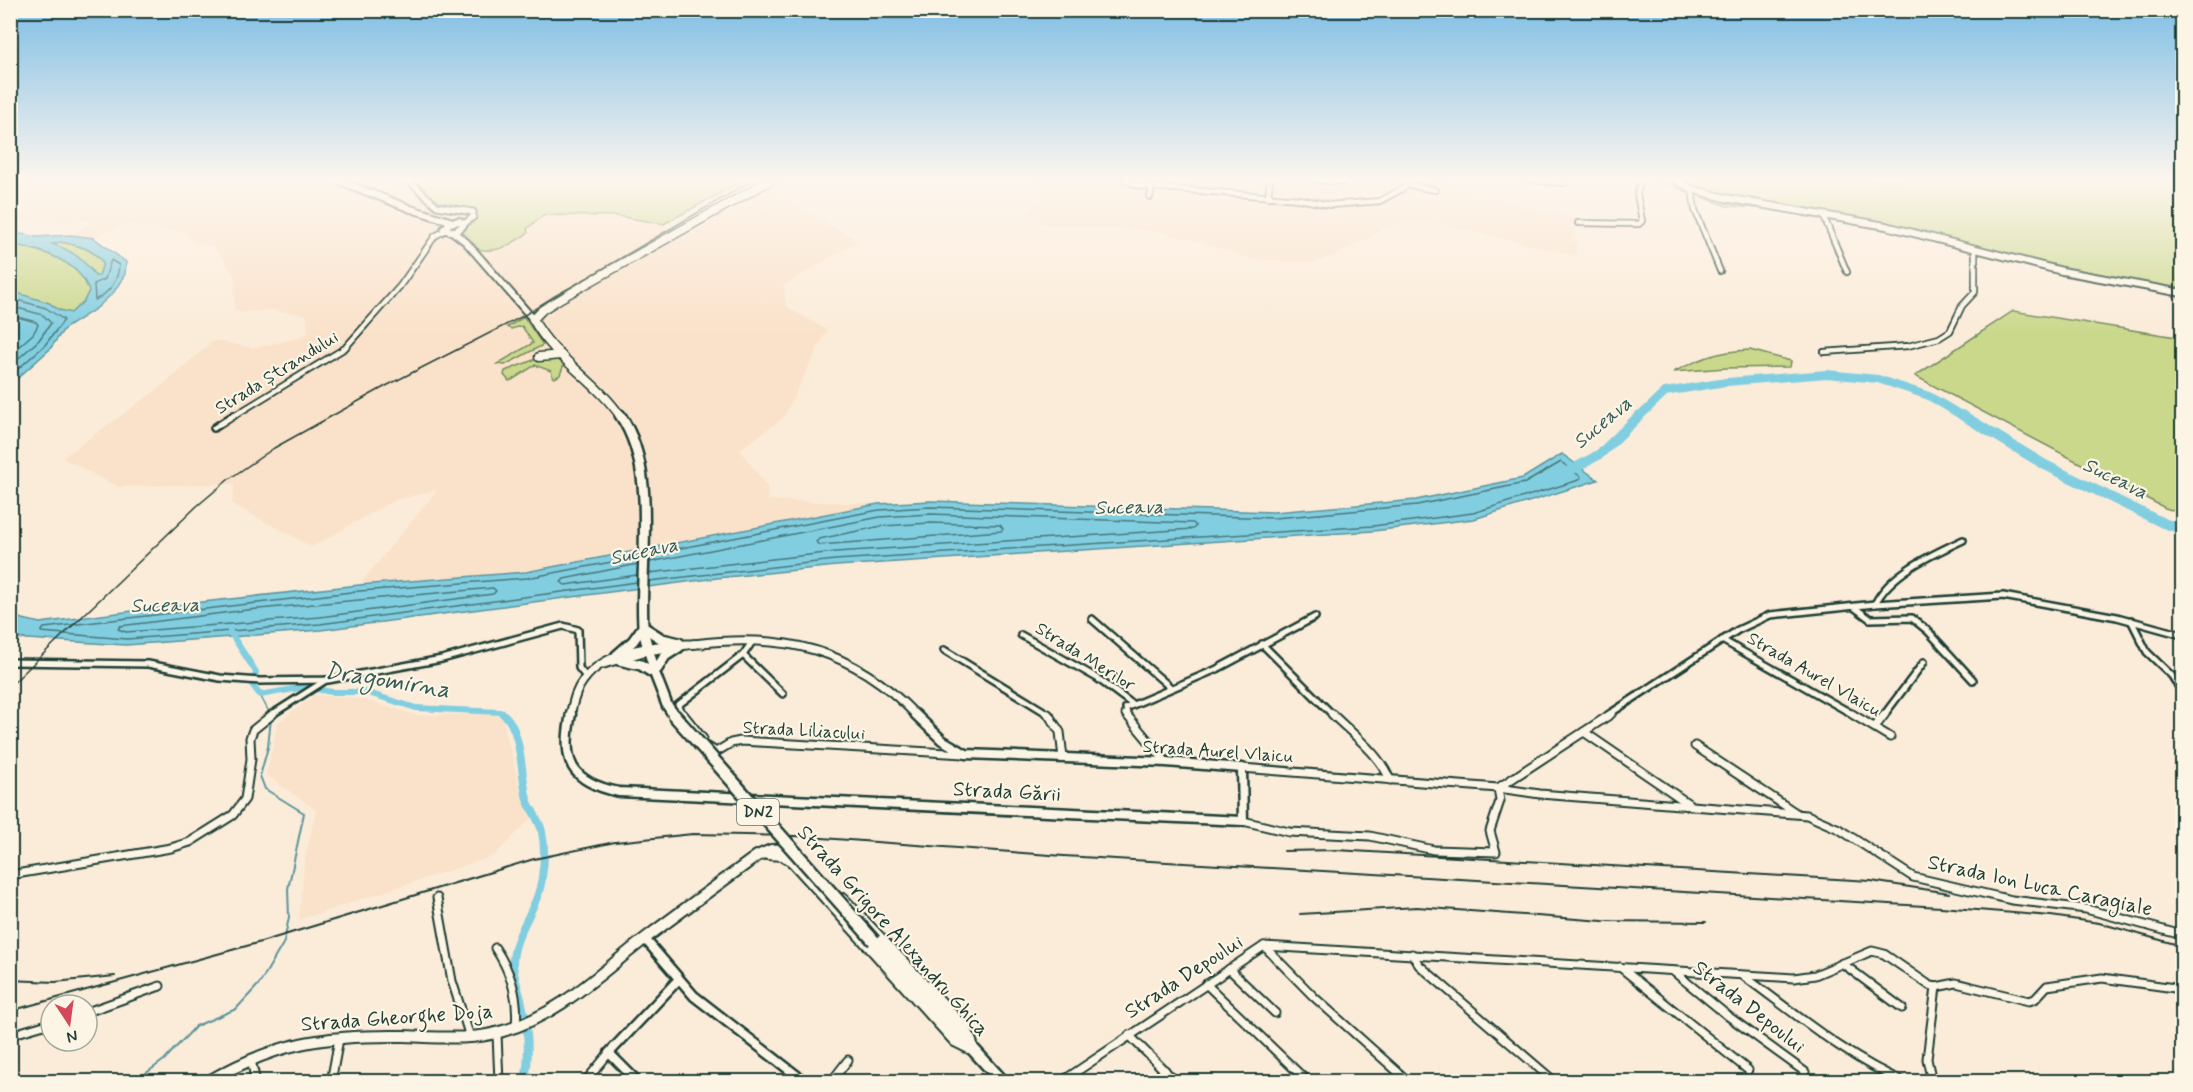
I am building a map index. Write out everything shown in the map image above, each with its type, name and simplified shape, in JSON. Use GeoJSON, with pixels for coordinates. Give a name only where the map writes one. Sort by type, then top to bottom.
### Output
{"type":"FeatureCollection","features":[{"type":"Feature","properties":{"kind":"main road"},"geometry":{"type":"LineString","coordinates":[[449,231],[466,242],[533,319],[559,298],[679,231]]}},
{"type":"Feature","properties":{"kind":"main road"},"geometry":{"type":"LineString","coordinates":[[464,231],[466,242]]}},
{"type":"Feature","properties":{"kind":"main road"},"geometry":{"type":"LineString","coordinates":[[1906,231],[2062,271],[2182,292]]}},
{"type":"Feature","properties":{"kind":"main road","name":"DN2"},"geometry":{"type":"LineString","coordinates":[[533,319],[561,355],[605,397]]}},
{"type":"Feature","properties":{"kind":"main road","name":"DN2"},"geometry":{"type":"LineString","coordinates":[[533,319],[539,322],[625,421],[642,489],[643,627]]}},
{"type":"Feature","properties":{"kind":"main road"},"geometry":{"type":"LineString","coordinates":[[548,340],[547,346],[539,355],[561,355]]}},
{"type":"Feature","properties":{"kind":"main road"},"geometry":{"type":"LineString","coordinates":[[643,627],[656,636],[679,645],[662,660],[655,675],[641,665],[618,658],[643,627]]}},
{"type":"Feature","properties":{"kind":"main road","name":"Strada Grigore Alexandru Ghica"},"geometry":{"type":"LineString","coordinates":[[643,627],[655,675],[667,705],[676,719],[1003,1082]]}},
{"type":"Feature","properties":{"kind":"main road"},"geometry":{"type":"LineString","coordinates":[[757,856],[784,848],[800,853],[966,1029],[975,1051]]}},
{"type":"Feature","properties":{"kind":"main road"},"geometry":{"type":"LineString","coordinates":[[757,856],[777,854],[793,862],[955,1041],[975,1051]]}},
{"type":"Feature","properties":{"kind":"main road","name":"Strada Gheorghe Doja"},"geometry":{"type":"LineString","coordinates":[[207,1082],[250,1059],[288,1046],[339,1038],[470,1037],[497,1034],[533,1020],[579,991],[757,856]]}},
{"type":"Feature","properties":{"kind":"street","name":"Strada Ștrandului"},"geometry":{"type":"LineString","coordinates":[[214,428],[345,348],[400,286],[435,236],[445,231]]}},
{"type":"Feature","properties":{"kind":"street"},"geometry":{"type":"LineString","coordinates":[[1704,231],[1720,271]]}},
{"type":"Feature","properties":{"kind":"street"},"geometry":{"type":"LineString","coordinates":[[1830,231],[1847,272]]}},
{"type":"Feature","properties":{"kind":"street"},"geometry":{"type":"LineString","coordinates":[[1824,352],[1896,347],[1942,337],[1955,324],[1962,307],[1975,293],[1975,248]]}},
{"type":"Feature","properties":{"kind":"street"},"geometry":{"type":"LineString","coordinates":[[1875,604],[1876,596],[1896,578],[1963,540]]}},
{"type":"Feature","properties":{"kind":"street","name":"Strada Aurel Vlaicu"},"geometry":{"type":"LineString","coordinates":[[649,648],[752,642],[807,649],[835,657],[870,673],[898,697],[940,741],[966,754],[1166,762],[1498,788],[1722,640],[1767,615],[1875,604],[2003,596],[2131,620],[2182,635]]}},
{"type":"Feature","properties":{"kind":"street","name":"Strada Aurel Vlaicu"},"geometry":{"type":"LineString","coordinates":[[1854,607],[1870,619],[1912,618],[1928,631],[1973,680]]}},
{"type":"Feature","properties":{"kind":"street"},"geometry":{"type":"LineString","coordinates":[[1166,762],[1125,713],[1126,708],[1217,669],[1315,617]]}},
{"type":"Feature","properties":{"kind":"street"},"geometry":{"type":"LineString","coordinates":[[1092,619],[1171,688]]}},
{"type":"Feature","properties":{"kind":"street"},"geometry":{"type":"LineString","coordinates":[[2131,620],[2147,652],[2172,676],[2182,692]]}},
{"type":"Feature","properties":{"kind":"street"},"geometry":{"type":"LineString","coordinates":[[10,662],[148,664],[220,678],[260,681],[328,680],[442,659],[563,626],[578,630],[579,668],[586,677]]}},
{"type":"Feature","properties":{"kind":"street","name":"Strada Merilor"},"geometry":{"type":"LineString","coordinates":[[1021,635],[1097,678],[1132,704]]}},
{"type":"Feature","properties":{"kind":"street","name":"Strada Aurel Vlaicu"},"geometry":{"type":"LineString","coordinates":[[1722,640],[1890,737]]}},
{"type":"Feature","properties":{"kind":"street","name":"Strada Liliacului"},"geometry":{"type":"LineString","coordinates":[[752,642],[743,655],[677,706],[712,751],[716,752],[731,743],[741,741],[966,754]]}},
{"type":"Feature","properties":{"kind":"street"},"geometry":{"type":"LineString","coordinates":[[1262,644],[1371,753],[1387,772],[1390,780]]}},
{"type":"Feature","properties":{"kind":"street","name":"Strada Gării"},"geometry":{"type":"LineString","coordinates":[[649,648],[604,664],[586,677],[580,684],[572,708],[566,743],[567,756],[574,771],[583,779],[610,791],[663,796],[1243,821],[1256,827],[1273,830],[1369,836],[1388,839],[1414,848],[1496,852],[1490,831],[1493,815],[1500,801],[1498,788]]}},
{"type":"Feature","properties":{"kind":"street"},"geometry":{"type":"LineString","coordinates":[[944,650],[1044,710],[1057,723],[1063,758]]}},
{"type":"Feature","properties":{"kind":"street","name":"Strada Liliacului"},"geometry":{"type":"LineString","coordinates":[[743,655],[783,694]]}},
{"type":"Feature","properties":{"kind":"street"},"geometry":{"type":"LineString","coordinates":[[1875,727],[1924,662]]}},
{"type":"Feature","properties":{"kind":"street"},"geometry":{"type":"LineString","coordinates":[[10,874],[171,848],[190,842],[213,830],[243,804],[251,759],[250,738],[253,730],[328,680]]}},
{"type":"Feature","properties":{"kind":"street"},"geometry":{"type":"LineString","coordinates":[[1584,732],[1691,805]]}},
{"type":"Feature","properties":{"kind":"street","name":"Strada Ion Luca Caragiale"},"geometry":{"type":"LineString","coordinates":[[1695,746],[1798,814],[1839,829],[1913,877],[2012,900],[2086,909],[2182,935]]}},
{"type":"Feature","properties":{"kind":"street"},"geometry":{"type":"LineString","coordinates":[[1242,768],[1243,821]]}},
{"type":"Feature","properties":{"kind":"street","name":"Strada Ion Luca Caragiale"},"geometry":{"type":"LineString","coordinates":[[1498,788],[1798,814]]}},
{"type":"Feature","properties":{"kind":"street"},"geometry":{"type":"LineString","coordinates":[[437,898],[452,981],[470,1037]]}},
{"type":"Feature","properties":{"kind":"street"},"geometry":{"type":"LineString","coordinates":[[645,939],[678,980],[702,1002],[805,1082]]}},
{"type":"Feature","properties":{"kind":"street"},"geometry":{"type":"LineString","coordinates":[[1264,946],[1322,1004],[1409,1082]]}},
{"type":"Feature","properties":{"kind":"street","name":"Strada Depoului"},"geometry":{"type":"LineString","coordinates":[[1061,1082],[1264,946],[1794,978],[1815,975],[1872,951],[1884,954],[1916,978],[1936,987]]}},
{"type":"Feature","properties":{"kind":"street"},"geometry":{"type":"LineString","coordinates":[[495,948],[510,971],[518,1006],[518,1026]]}},
{"type":"Feature","properties":{"kind":"street"},"geometry":{"type":"LineString","coordinates":[[1412,954],[1419,965],[1555,1082]]}},
{"type":"Feature","properties":{"kind":"street"},"geometry":{"type":"LineString","coordinates":[[1842,963],[1902,1008]]}},
{"type":"Feature","properties":{"kind":"street"},"geometry":{"type":"LineString","coordinates":[[1620,967],[1627,975],[1748,1070]]}},
{"type":"Feature","properties":{"kind":"street"},"geometry":{"type":"LineString","coordinates":[[1229,969],[1275,1013]]}},
{"type":"Feature","properties":{"kind":"street","name":"Strada Depoului"},"geometry":{"type":"LineString","coordinates":[[1672,970],[1728,1016],[1805,1072]]}},
{"type":"Feature","properties":{"kind":"street"},"geometry":{"type":"LineString","coordinates":[[1743,976],[1857,1058],[1878,1071],[1904,1082]]}},
{"type":"Feature","properties":{"kind":"street"},"geometry":{"type":"LineString","coordinates":[[1932,1082],[1926,1053],[1936,1002],[1936,987],[1956,983],[2029,1001],[2035,999],[2047,986],[2102,978],[2182,989]]}},
{"type":"Feature","properties":{"kind":"street"},"geometry":{"type":"LineString","coordinates":[[585,1082],[609,1053],[678,980]]}},
{"type":"Feature","properties":{"kind":"street"},"geometry":{"type":"LineString","coordinates":[[1206,984],[1308,1082]]}},
{"type":"Feature","properties":{"kind":"street"},"geometry":{"type":"LineString","coordinates":[[99,1008],[160,986]]}},
{"type":"Feature","properties":{"kind":"street"},"geometry":{"type":"LineString","coordinates":[[10,1035],[39,1027]]}},
{"type":"Feature","properties":{"kind":"street"},"geometry":{"type":"LineString","coordinates":[[497,1034],[499,1082]]}},
{"type":"Feature","properties":{"kind":"street"},"geometry":{"type":"LineString","coordinates":[[1130,1035],[1176,1082]]}},
{"type":"Feature","properties":{"kind":"street"},"geometry":{"type":"LineString","coordinates":[[331,1082],[339,1038]]}},
{"type":"Feature","properties":{"kind":"street"},"geometry":{"type":"LineString","coordinates":[[609,1053],[638,1082]]}},
{"type":"Feature","properties":{"kind":"street"},"geometry":{"type":"LineString","coordinates":[[250,1059],[256,1082]]}},
{"type":"Feature","properties":{"kind":"street"},"geometry":{"type":"LineString","coordinates":[[831,1082],[848,1060]]}},
{"type":"Feature","properties":{"kind":"street"},"geometry":{"type":"LineString","coordinates":[[1152,1082],[1165,1070]]}},
{"type":"Feature","properties":{"kind":"shaded area"},"geometry":{"type":"Polygon","coordinates":[[[77,231],[109,231],[94,238],[71,235],[77,231]]]}},
{"type":"Feature","properties":{"kind":"shaded area"},"geometry":{"type":"Polygon","coordinates":[[[176,231],[841,231],[858,241],[783,286],[787,307],[827,330],[784,417],[740,450],[767,486],[768,500],[878,504],[526,572],[359,585],[437,490],[395,500],[312,547],[232,504],[234,484],[118,487],[62,458],[163,385],[214,340],[252,348],[295,339],[308,333],[306,315],[272,310],[240,312],[234,309],[235,277],[227,263],[213,246],[193,242],[184,232],[176,231]]]}},
{"type":"Feature","properties":{"kind":"shaded area"},"geometry":{"type":"Polygon","coordinates":[[[1147,231],[1378,231],[1335,255],[1315,262],[1251,259],[1202,242],[1147,231]]]}},
{"type":"Feature","properties":{"kind":"shaded area"},"geometry":{"type":"Polygon","coordinates":[[[1470,231],[1575,231],[1576,255],[1470,231]]]}},
{"type":"Feature","properties":{"kind":"shaded area"},"geometry":{"type":"Polygon","coordinates":[[[315,695],[357,698],[417,715],[487,714],[502,717],[522,796],[531,819],[494,856],[299,920],[304,863],[316,810],[266,775],[278,722],[315,695]]]}},
{"type":"Feature","properties":{"kind":"green space"},"geometry":{"type":"Polygon","coordinates":[[[527,231],[528,233],[503,248],[482,250],[474,248],[463,232],[527,231]]]}},
{"type":"Feature","properties":{"kind":"green space"},"geometry":{"type":"Polygon","coordinates":[[[1908,231],[2182,231],[2182,295],[1908,231]]]}},
{"type":"Feature","properties":{"kind":"green space"},"geometry":{"type":"Polygon","coordinates":[[[60,242],[78,246],[99,258],[103,263],[99,277],[95,276],[90,268],[51,244],[60,242]]]}},
{"type":"Feature","properties":{"kind":"green space"},"geometry":{"type":"Polygon","coordinates":[[[11,244],[46,253],[77,271],[89,291],[84,301],[71,313],[59,310],[49,303],[12,292],[11,244]]]}},
{"type":"Feature","properties":{"kind":"green space"},"geometry":{"type":"Polygon","coordinates":[[[2013,311],[2182,338],[2182,513],[2165,508],[1915,376],[2013,311]]]}},
{"type":"Feature","properties":{"kind":"green space"},"geometry":{"type":"Polygon","coordinates":[[[524,317],[543,345],[505,365],[497,364],[533,343],[522,326],[511,329],[507,327],[524,317]]]}},
{"type":"Feature","properties":{"kind":"green space"},"geometry":{"type":"Polygon","coordinates":[[[1750,350],[1791,361],[1790,367],[1673,372],[1710,356],[1750,350]]]}},
{"type":"Feature","properties":{"kind":"green space"},"geometry":{"type":"Polygon","coordinates":[[[555,356],[564,364],[560,375],[555,378],[551,371],[535,365],[509,381],[504,375],[505,371],[536,359],[555,356]]]}},
{"type":"Feature","properties":{"kind":"water"},"geometry":{"type":"Polygon","coordinates":[[[11,232],[36,237],[71,235],[94,238],[126,262],[125,274],[114,292],[97,308],[64,329],[50,349],[11,384],[11,291],[49,303],[59,310],[71,313],[84,301],[89,291],[77,272],[68,264],[46,253],[11,244],[11,232]],[[60,242],[52,244],[77,256],[95,276],[99,276],[103,263],[99,258],[84,248],[60,242]]]}},
{"type":"Feature","properties":{"kind":"water"},"geometry":{"type":"Polygon","coordinates":[[[1562,454],[1598,480],[1474,519],[1373,531],[836,566],[717,578],[321,630],[126,645],[11,638],[10,616],[40,623],[359,585],[526,572],[878,504],[930,501],[1274,512],[1416,500],[1523,478],[1562,454]]]}},
{"type":"Feature","properties":{"kind":"waterway","name":"Suceava"},"geometry":{"type":"LineString","coordinates":[[1639,417],[1665,392],[1726,382],[1827,374],[1878,379],[1929,396],[1964,417]]}},
{"type":"Feature","properties":{"kind":"waterway","name":"Suceava"},"geometry":{"type":"LineString","coordinates":[[1566,473],[1600,454],[1640,415]]}},
{"type":"Feature","properties":{"kind":"waterway","name":"Suceava"},"geometry":{"type":"LineString","coordinates":[[1962,415],[2045,465],[2163,523],[2182,529]]}},
{"type":"Feature","properties":{"kind":"waterway","name":"Dragomirna"},"geometry":{"type":"LineString","coordinates":[[230,632],[256,672],[253,686],[260,695],[305,687],[332,692],[365,692],[416,708],[500,712],[505,715]]}},
{"type":"Feature","properties":{"kind":"waterway"},"geometry":{"type":"LineString","coordinates":[[260,695],[270,714]]}},
{"type":"Feature","properties":{"kind":"waterway","name":"Dragomirna"},"geometry":{"type":"LineString","coordinates":[[503,714],[514,730],[527,799],[543,837],[544,861],[540,888],[517,941],[513,963],[526,1027],[528,1046],[526,1075],[535,1080],[550,1082]]}},
{"type":"Feature","properties":{"kind":"waterway"},"geometry":{"type":"LineString","coordinates":[[134,1082],[164,1060],[196,1026],[236,1009],[260,983],[284,942],[289,917],[288,889],[304,813],[265,789],[260,776],[268,747],[271,718]]}},
{"type":"Feature","properties":{"kind":"railway"},"geometry":{"type":"LineString","coordinates":[[10,686],[197,506],[229,479],[274,448],[386,386],[521,317],[667,231]]}},
{"type":"Feature","properties":{"kind":"railway"},"geometry":{"type":"LineString","coordinates":[[10,1011],[261,942],[534,859],[615,842],[693,834],[795,836],[1064,856],[1941,907],[2051,916],[2099,923],[2182,946]]}},
{"type":"Feature","properties":{"kind":"railway"},"geometry":{"type":"LineString","coordinates":[[1284,851],[1336,850],[1871,881],[1949,893]]}},
{"type":"Feature","properties":{"kind":"railway"},"geometry":{"type":"LineString","coordinates":[[1300,914],[1417,907],[1603,921],[1706,922]]}},
{"type":"Feature","properties":{"kind":"railway"},"geometry":{"type":"LineString","coordinates":[[10,980],[55,982],[115,976]]}}]}
